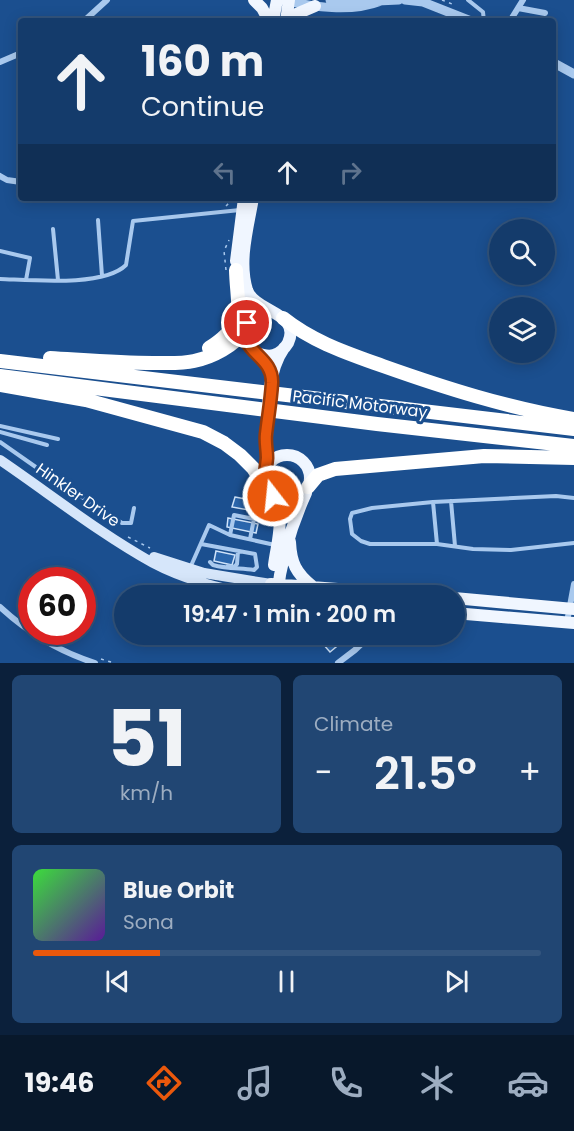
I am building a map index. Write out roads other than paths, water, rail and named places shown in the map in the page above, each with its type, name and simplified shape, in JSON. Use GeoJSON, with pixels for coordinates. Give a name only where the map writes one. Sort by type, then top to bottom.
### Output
{"type":"FeatureCollection","features":[{"type":"Feature","properties":{"kind":"highway"},"geometry":{"type":"LineString","coordinates":[[156,363],[199,354],[229,333],[237,319],[239,308],[236,270]]}},
{"type":"Feature","properties":{"kind":"highway"},"geometry":{"type":"LineString","coordinates":[[283,318],[315,339],[430,383],[510,406],[574,419]]}},
{"type":"Feature","properties":{"kind":"highway"},"geometry":{"type":"LineString","coordinates":[[34,365],[46,358],[188,363],[229,346],[245,328]]}},
{"type":"Feature","properties":{"kind":"highway","name":"Pacific Motorway"},"geometry":{"type":"LineString","coordinates":[[0,361],[574,429]]}},
{"type":"Feature","properties":{"kind":"highway","name":"Pacific Motorway"},"geometry":{"type":"LineString","coordinates":[[0,376],[377,424],[574,446]]}},
{"type":"Feature","properties":{"kind":"highway"},"geometry":{"type":"LineString","coordinates":[[0,385],[86,400],[203,432],[240,455],[254,469],[269,493]]}},
{"type":"Feature","properties":{"kind":"highway"},"geometry":{"type":"LineString","coordinates":[[308,488],[320,473],[335,469],[484,456],[574,458]]}},
{"type":"Feature","properties":{"kind":"main road"},"geometry":{"type":"LineString","coordinates":[[254,0],[262,8],[267,18]]}},
{"type":"Feature","properties":{"kind":"main road"},"geometry":{"type":"LineString","coordinates":[[284,0],[286,18]]}},
{"type":"Feature","properties":{"kind":"main road"},"geometry":{"type":"LineString","coordinates":[[275,18],[284,0]]}},
{"type":"Feature","properties":{"kind":"main road"},"geometry":{"type":"LineString","coordinates":[[290,18],[315,6]]}},
{"type":"Feature","properties":{"kind":"main road"},"geometry":{"type":"LineString","coordinates":[[253,201],[244,255],[245,282],[252,298],[260,306],[283,318],[290,332],[289,340],[279,357],[272,381],[267,422],[265,483],[280,513],[274,585]]}},
{"type":"Feature","properties":{"kind":"main road"},"geometry":{"type":"LineString","coordinates":[[243,204],[236,270],[246,309],[246,341],[267,364],[272,381]]}},
{"type":"Feature","properties":{"kind":"main road"},"geometry":{"type":"LineString","coordinates":[[245,328],[249,319],[270,311]]}},
{"type":"Feature","properties":{"kind":"main road"},"geometry":{"type":"LineString","coordinates":[[256,353],[272,356],[285,347]]}},
{"type":"Feature","properties":{"kind":"main road"},"geometry":{"type":"LineString","coordinates":[[267,422],[269,434],[276,445],[304,462],[310,477],[308,488],[295,517],[282,542],[277,546]]}},
{"type":"Feature","properties":{"kind":"main road"},"geometry":{"type":"LineString","coordinates":[[265,474],[270,464],[277,458],[286,455],[296,456]]}},
{"type":"Feature","properties":{"kind":"main road","name":"Hinkler Drive"},"geometry":{"type":"LineString","coordinates":[[0,460],[153,563],[188,573],[239,580],[254,585]]}},
{"type":"Feature","properties":{"kind":"main road"},"geometry":{"type":"LineString","coordinates":[[269,493],[281,500],[292,501],[308,488]]}},
{"type":"Feature","properties":{"kind":"main road"},"geometry":{"type":"LineString","coordinates":[[275,585],[295,517]]}},
{"type":"Feature","properties":{"kind":"main road"},"geometry":{"type":"LineString","coordinates":[[290,532],[293,566],[311,585]]}},
{"type":"Feature","properties":{"kind":"main road"},"geometry":{"type":"LineString","coordinates":[[465,599],[571,609]]}},
{"type":"Feature","properties":{"kind":"main road"},"geometry":{"type":"LineString","coordinates":[[465,614],[570,623]]}},
{"type":"Feature","properties":{"kind":"street"},"geometry":{"type":"LineString","coordinates":[[89,18],[107,0]]}},
{"type":"Feature","properties":{"kind":"street"},"geometry":{"type":"LineString","coordinates":[[284,0],[315,6],[345,8],[370,1]]}},
{"type":"Feature","properties":{"kind":"street"},"geometry":{"type":"LineString","coordinates":[[330,0],[399,0]]}},
{"type":"Feature","properties":{"kind":"street"},"geometry":{"type":"LineString","coordinates":[[405,0],[423,2],[463,18]]}},
{"type":"Feature","properties":{"kind":"street"},"geometry":{"type":"LineString","coordinates":[[512,18],[523,0]]}},
{"type":"Feature","properties":{"kind":"street"},"geometry":{"type":"LineString","coordinates":[[518,8],[545,13]]}},
{"type":"Feature","properties":{"kind":"street"},"geometry":{"type":"LineString","coordinates":[[0,62],[18,56]]}},
{"type":"Feature","properties":{"kind":"street"},"geometry":{"type":"LineString","coordinates":[[556,64],[574,74]]}},
{"type":"Feature","properties":{"kind":"street"},"geometry":{"type":"LineString","coordinates":[[0,176],[18,182]]}},
{"type":"Feature","properties":{"kind":"street"},"geometry":{"type":"LineString","coordinates":[[570,623],[574,584]]}},
{"type":"Feature","properties":{"kind":"street"},"geometry":{"type":"LineString","coordinates":[[0,607],[46,641],[95,663]]}},
{"type":"Feature","properties":{"kind":"street"},"geometry":{"type":"LineString","coordinates":[[338,663],[361,645]]}},
{"type":"Feature","properties":{"kind":"lane"},"geometry":{"type":"LineString","coordinates":[[468,0],[483,12],[484,18]]}},
{"type":"Feature","properties":{"kind":"lane"},"geometry":{"type":"LineString","coordinates":[[0,279],[87,279],[115,273],[126,265],[133,221],[243,204]]}},
{"type":"Feature","properties":{"kind":"lane"},"geometry":{"type":"LineString","coordinates":[[98,220],[102,276]]}},
{"type":"Feature","properties":{"kind":"lane"},"geometry":{"type":"LineString","coordinates":[[53,230],[58,280]]}},
{"type":"Feature","properties":{"kind":"lane"},"geometry":{"type":"LineString","coordinates":[[0,251],[30,258],[26,280]]}},
{"type":"Feature","properties":{"kind":"lane"},"geometry":{"type":"LineString","coordinates":[[0,426],[58,439]]}},
{"type":"Feature","properties":{"kind":"lane"},"geometry":{"type":"LineString","coordinates":[[0,432],[47,445]]}},
{"type":"Feature","properties":{"kind":"lane"},"geometry":{"type":"LineString","coordinates":[[0,442],[121,523],[132,523],[134,508]]}},
{"type":"Feature","properties":{"kind":"lane"},"geometry":{"type":"LineString","coordinates":[[40,470],[52,473]]}},
{"type":"Feature","properties":{"kind":"lane"},"geometry":{"type":"LineString","coordinates":[[574,498],[556,495],[433,502],[372,508],[352,513],[350,519],[350,532],[367,543],[437,544],[473,549],[511,550],[574,543]]}},
{"type":"Feature","properties":{"kind":"lane"},"geometry":{"type":"LineString","coordinates":[[451,501],[455,546]]}},
{"type":"Feature","properties":{"kind":"lane"},"geometry":{"type":"LineString","coordinates":[[433,502],[437,544]]}},
{"type":"Feature","properties":{"kind":"lane"},"geometry":{"type":"LineString","coordinates":[[230,535],[234,515],[254,519],[250,539]]}},
{"type":"Feature","properties":{"kind":"lane"},"geometry":{"type":"LineString","coordinates":[[188,573],[209,525],[230,535],[277,546]]}},
{"type":"Feature","properties":{"kind":"lane"},"geometry":{"type":"LineString","coordinates":[[201,544],[255,554],[257,567],[254,570],[229,569],[213,566],[210,560],[234,567],[238,560],[238,551]]}}]}
